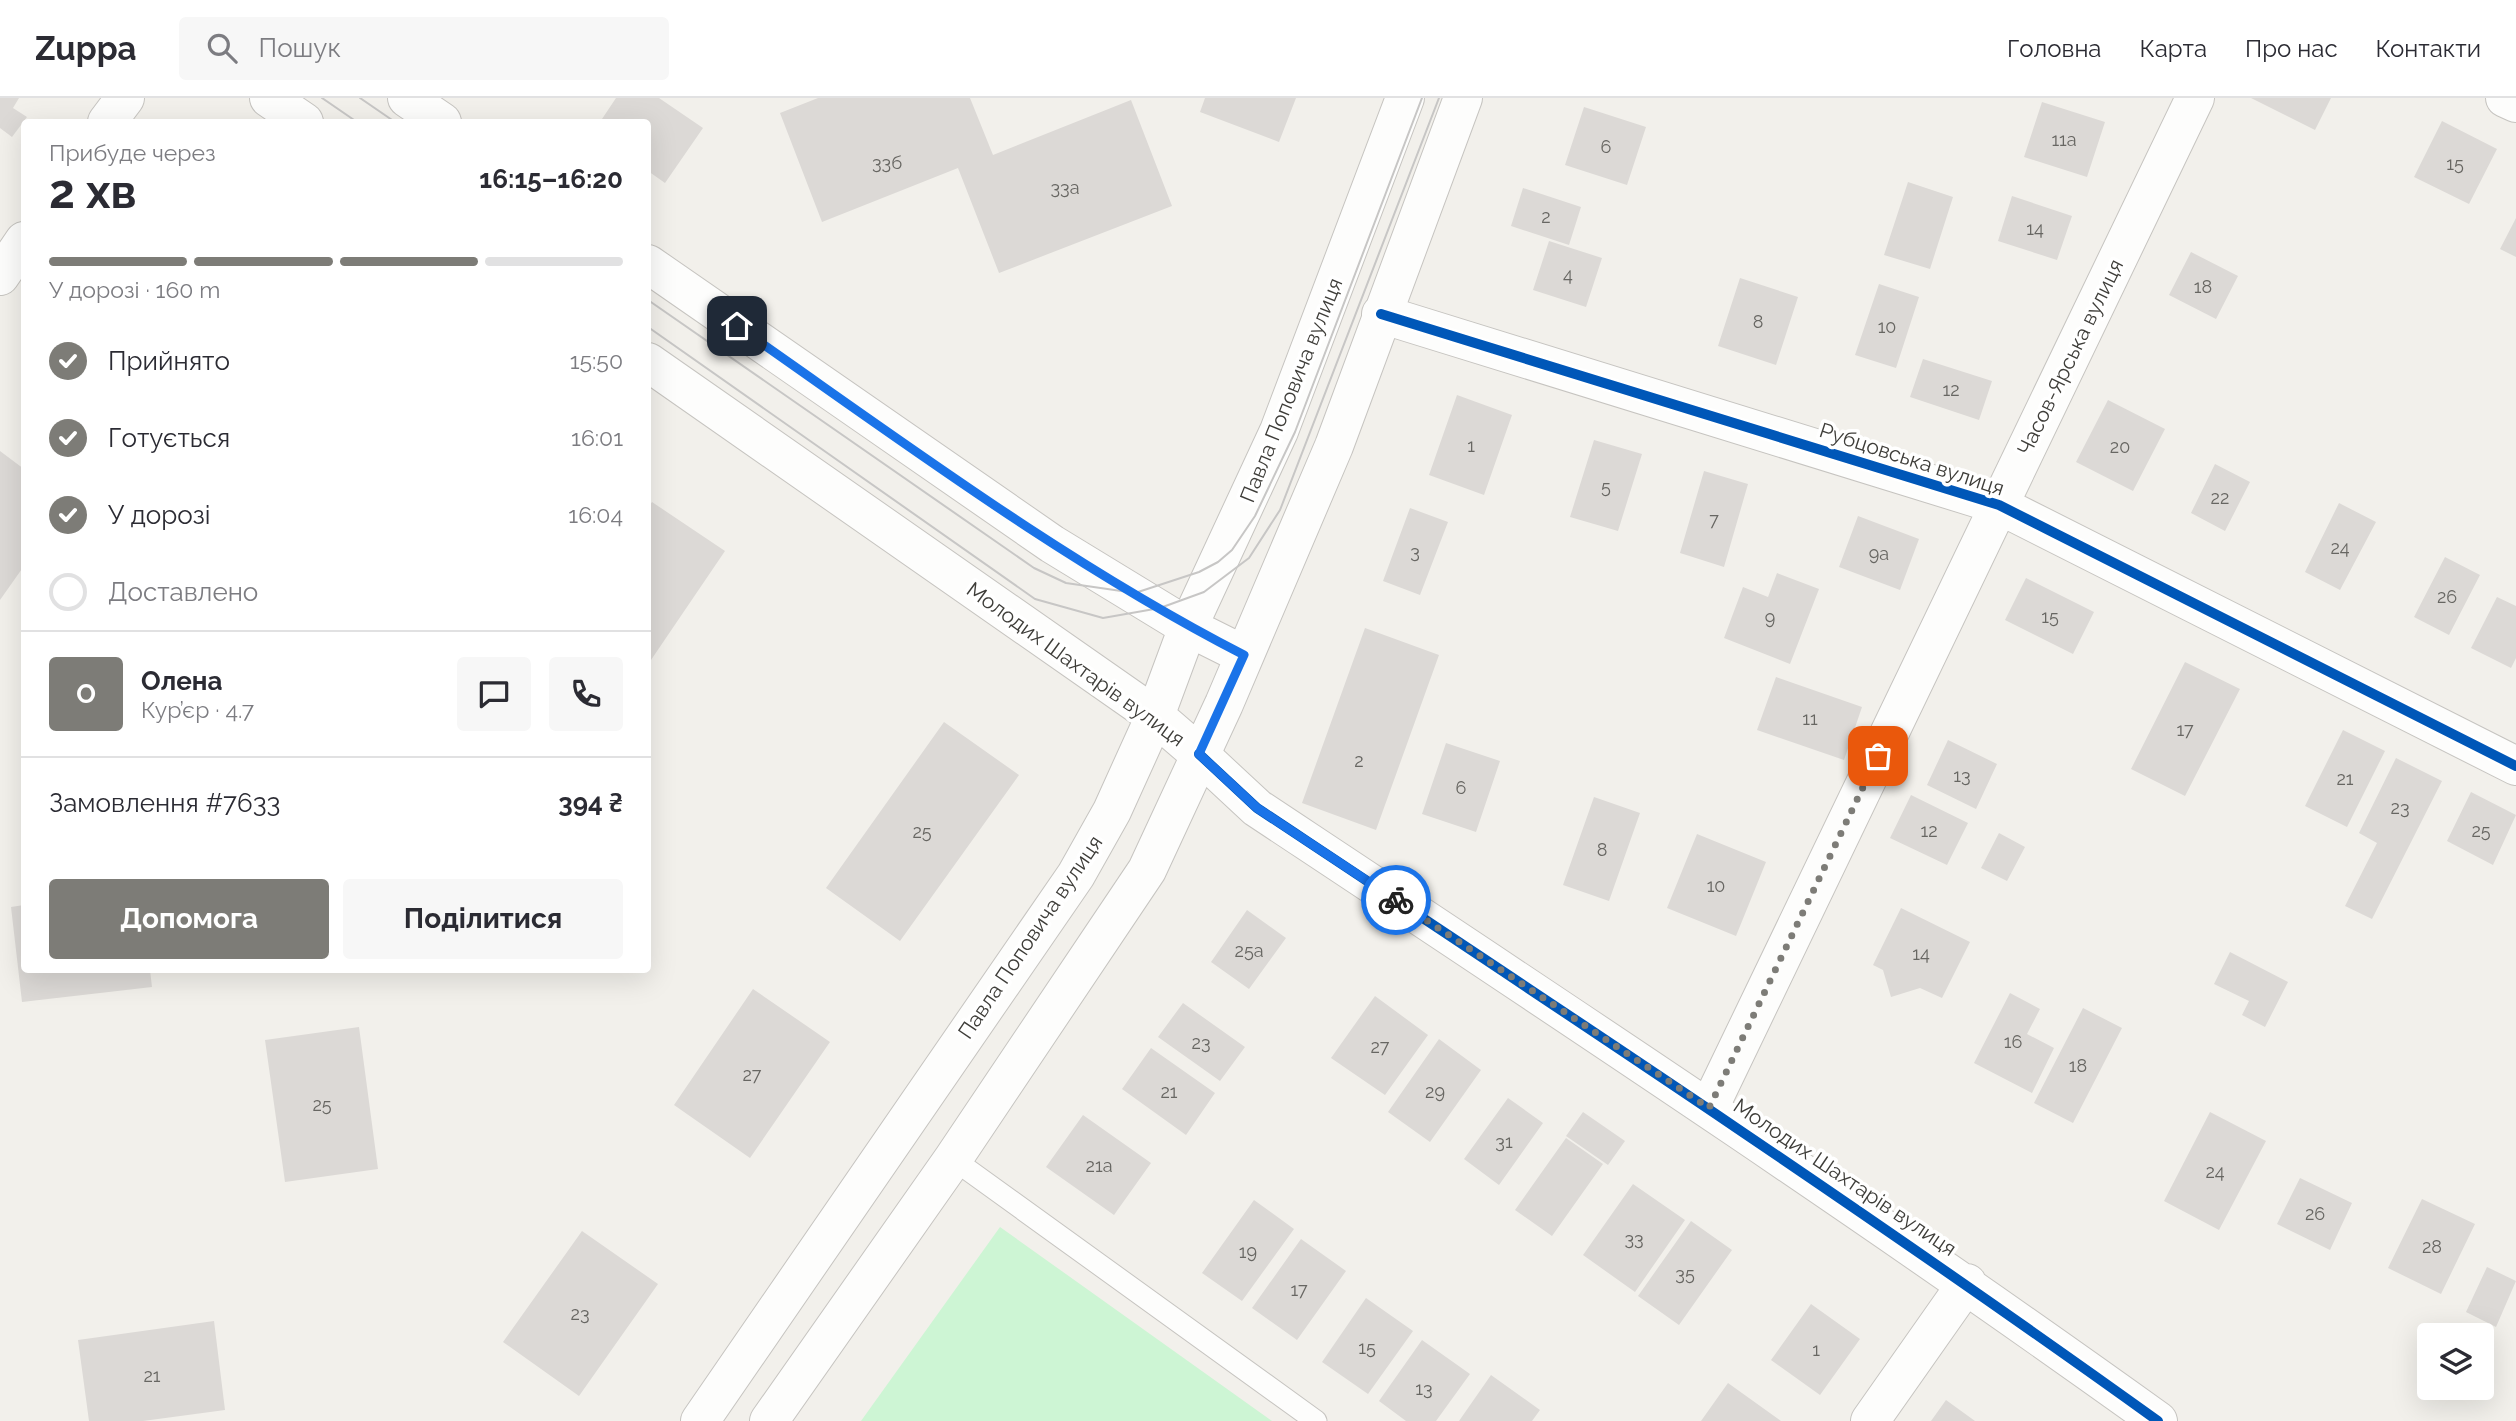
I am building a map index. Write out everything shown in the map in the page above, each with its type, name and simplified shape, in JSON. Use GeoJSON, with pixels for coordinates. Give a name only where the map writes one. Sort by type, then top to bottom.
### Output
{"type":"FeatureCollection","features":[{"type":"Feature","properties":{"kind":"main road"},"geometry":{"type":"LineString","coordinates":[[109,119],[125,98]]}},
{"type":"Feature","properties":{"kind":"main road"},"geometry":{"type":"LineString","coordinates":[[269,98],[300,119]]}},
{"type":"Feature","properties":{"kind":"main road"},"geometry":{"type":"LineString","coordinates":[[407,98],[438,119]]}},
{"type":"Feature","properties":{"kind":"main road","name":"Павла Поповича вулиця"},"geometry":{"type":"LineString","coordinates":[[700,1421],[1076,875],[1112,811],[1155,716],[1188,627],[1279,431],[1405,98]]}},
{"type":"Feature","properties":{"kind":"main road"},"geometry":{"type":"LineString","coordinates":[[769,1421],[953,1159],[1147,870],[1334,446],[1463,98]]}},
{"type":"Feature","properties":{"kind":"main road","name":"Часов-Ярська вулиця"},"geometry":{"type":"LineString","coordinates":[[1709,1108],[2196,98]]}},
{"type":"Feature","properties":{"kind":"main road"},"geometry":{"type":"LineString","coordinates":[[2505,98],[2516,103]]}},
{"type":"Feature","properties":{"kind":"main road"},"geometry":{"type":"LineString","coordinates":[[0,276],[21,245]]}},
{"type":"Feature","properties":{"kind":"main road"},"geometry":{"type":"LineString","coordinates":[[651,266],[1052,544],[1188,627],[1244,655]]}},
{"type":"Feature","properties":{"kind":"main road","name":"Рубцовська вулиця"},"geometry":{"type":"LineString","coordinates":[[1381,314],[1999,505],[2516,766]]}},
{"type":"Feature","properties":{"kind":"main road","name":"Молодих Шахтарів вулиця"},"geometry":{"type":"LineString","coordinates":[[651,364],[1155,716],[1257,808],[1709,1108],[1966,1283],[2158,1421]]}},
{"type":"Feature","properties":{"kind":"main road"},"geometry":{"type":"LineString","coordinates":[[1870,1421],[1966,1283]]}},
{"type":"Feature","properties":{"kind":"lane"},"geometry":{"type":"LineString","coordinates":[[953,1159],[1316,1421]]}},
{"type":"Feature","properties":{"kind":"green space"},"geometry":{"type":"Polygon","coordinates":[[[1000,1227],[1272,1421],[861,1421],[1000,1227]]]}},
{"type":"Feature","properties":{"kind":"building"},"geometry":{"type":"Polygon","coordinates":[[[0,98],[19,98],[13,108],[27,117],[21,119],[21,125],[12,137],[0,128],[0,98]]]}},
{"type":"Feature","properties":{"kind":"building"},"geometry":{"type":"Polygon","coordinates":[[[616,98],[659,98],[703,128],[665,183],[651,173],[651,119],[602,119],[616,98]]]}},
{"type":"Feature","properties":{"kind":"building"},"geometry":{"type":"Polygon","coordinates":[[[818,98],[970,98],[993,155],[1131,100],[1172,206],[999,273],[958,168],[822,222],[780,113],[818,98]]]}},
{"type":"Feature","properties":{"kind":"building"},"geometry":{"type":"Polygon","coordinates":[[[1205,98],[1296,98],[1279,142],[1200,112],[1205,98]]]}},
{"type":"Feature","properties":{"kind":"building"},"geometry":{"type":"Polygon","coordinates":[[[2251,98],[2331,98],[2315,130],[2251,98]]]}},
{"type":"Feature","properties":{"kind":"building"},"geometry":{"type":"Polygon","coordinates":[[[2042,102],[2105,122],[2087,177],[2024,157],[2042,102]]]}},
{"type":"Feature","properties":{"kind":"building"},"geometry":{"type":"Polygon","coordinates":[[[1584,107],[1646,127],[1627,185],[1565,165],[1584,107]]]}},
{"type":"Feature","properties":{"kind":"building"},"geometry":{"type":"Polygon","coordinates":[[[2442,121],[2497,149],[2469,204],[2414,177],[2442,121]]]}},
{"type":"Feature","properties":{"kind":"building"},"geometry":{"type":"Polygon","coordinates":[[[1908,182],[1953,197],[1930,269],[1884,255],[1908,182]]]}},
{"type":"Feature","properties":{"kind":"building"},"geometry":{"type":"Polygon","coordinates":[[[1523,188],[1581,207],[1569,245],[1511,226],[1523,188]]]}},
{"type":"Feature","properties":{"kind":"building"},"geometry":{"type":"Polygon","coordinates":[[[2012,196],[2072,216],[2057,260],[1998,241],[2012,196]]]}},
{"type":"Feature","properties":{"kind":"building"},"geometry":{"type":"Polygon","coordinates":[[[2516,218],[2516,257],[2500,249],[2516,218]]]}},
{"type":"Feature","properties":{"kind":"building"},"geometry":{"type":"Polygon","coordinates":[[[1549,241],[1602,258],[1586,307],[1533,290],[1549,241]]]}},
{"type":"Feature","properties":{"kind":"building"},"geometry":{"type":"Polygon","coordinates":[[[2191,252],[2238,276],[2216,319],[2169,295],[2191,252]]]}},
{"type":"Feature","properties":{"kind":"building"},"geometry":{"type":"Polygon","coordinates":[[[1740,278],[1798,297],[1776,365],[1718,346],[1740,278]]]}},
{"type":"Feature","properties":{"kind":"building"},"geometry":{"type":"Polygon","coordinates":[[[1879,284],[1919,297],[1896,368],[1855,355],[1879,284]]]}},
{"type":"Feature","properties":{"kind":"building"},"geometry":{"type":"Polygon","coordinates":[[[1923,359],[1992,381],[1979,420],[1910,397],[1923,359]]]}},
{"type":"Feature","properties":{"kind":"building"},"geometry":{"type":"Polygon","coordinates":[[[1457,395],[1512,415],[1484,495],[1429,475],[1457,395]]]}},
{"type":"Feature","properties":{"kind":"building"},"geometry":{"type":"Polygon","coordinates":[[[2108,400],[2165,429],[2133,491],[2076,462],[2108,400]]]}},
{"type":"Feature","properties":{"kind":"building"},"geometry":{"type":"Polygon","coordinates":[[[1594,440],[1642,454],[1618,531],[1570,517],[1594,440]]]}},
{"type":"Feature","properties":{"kind":"building"},"geometry":{"type":"Polygon","coordinates":[[[0,451],[21,467],[21,570],[0,600],[0,451]]]}},
{"type":"Feature","properties":{"kind":"building"},"geometry":{"type":"Polygon","coordinates":[[[2215,464],[2250,482],[2225,531],[2191,513],[2215,464]]]}},
{"type":"Feature","properties":{"kind":"building"},"geometry":{"type":"Polygon","coordinates":[[[1704,471],[1748,484],[1724,567],[1680,553],[1704,471]]]}},
{"type":"Feature","properties":{"kind":"building"},"geometry":{"type":"Polygon","coordinates":[[[2339,503],[2376,522],[2340,590],[2305,572],[2339,503]]]}},
{"type":"Feature","properties":{"kind":"building"},"geometry":{"type":"Polygon","coordinates":[[[651,504],[725,551],[651,660],[651,504]]]}},
{"type":"Feature","properties":{"kind":"building"},"geometry":{"type":"Polygon","coordinates":[[[1410,508],[1448,522],[1420,595],[1383,581],[1410,508]]]}},
{"type":"Feature","properties":{"kind":"building"},"geometry":{"type":"Polygon","coordinates":[[[1858,516],[1919,539],[1900,590],[1839,567],[1858,516]]]}},
{"type":"Feature","properties":{"kind":"building"},"geometry":{"type":"Polygon","coordinates":[[[2445,557],[2480,575],[2449,635],[2414,617],[2445,557]]]}},
{"type":"Feature","properties":{"kind":"building"},"geometry":{"type":"Polygon","coordinates":[[[1777,573],[1819,589],[1790,664],[1724,638],[1743,587],[1768,597],[1777,573]]]}},
{"type":"Feature","properties":{"kind":"building"},"geometry":{"type":"Polygon","coordinates":[[[2026,578],[2094,612],[2073,654],[2005,620],[2026,578]]]}},
{"type":"Feature","properties":{"kind":"building"},"geometry":{"type":"Polygon","coordinates":[[[2497,597],[2516,606],[2516,658],[2511,668],[2471,648],[2497,597]]]}},
{"type":"Feature","properties":{"kind":"building"},"geometry":{"type":"Polygon","coordinates":[[[1365,628],[1439,655],[1376,830],[1302,803],[1365,628]]]}},
{"type":"Feature","properties":{"kind":"building"},"geometry":{"type":"Polygon","coordinates":[[[2185,662],[2240,689],[2185,796],[2131,769],[2185,662]]]}},
{"type":"Feature","properties":{"kind":"building"},"geometry":{"type":"Polygon","coordinates":[[[1776,677],[1862,707],[1844,760],[1757,730],[1776,677]]]}},
{"type":"Feature","properties":{"kind":"building"},"geometry":{"type":"Polygon","coordinates":[[[944,722],[1019,775],[900,941],[826,888],[944,722]]]}},
{"type":"Feature","properties":{"kind":"building"},"geometry":{"type":"Polygon","coordinates":[[[2343,730],[2385,751],[2347,827],[2305,806],[2343,730]]]}},
{"type":"Feature","properties":{"kind":"building"},"geometry":{"type":"Polygon","coordinates":[[[1948,740],[1997,764],[1976,809],[1927,785],[1948,740]]]}},
{"type":"Feature","properties":{"kind":"building"},"geometry":{"type":"Polygon","coordinates":[[[1446,743],[1500,761],[1476,832],[1422,814],[1446,743]]]}},
{"type":"Feature","properties":{"kind":"building"},"geometry":{"type":"Polygon","coordinates":[[[2396,758],[2442,781],[2372,919],[2345,906],[2377,843],[2359,833],[2396,758]]]}},
{"type":"Feature","properties":{"kind":"building"},"geometry":{"type":"Polygon","coordinates":[[[2471,792],[2516,815],[2493,865],[2447,841],[2471,792]]]}},
{"type":"Feature","properties":{"kind":"building"},"geometry":{"type":"Polygon","coordinates":[[[1911,795],[1968,823],[1947,865],[1890,838],[1911,795]]]}},
{"type":"Feature","properties":{"kind":"building"},"geometry":{"type":"Polygon","coordinates":[[[1594,797],[1640,813],[1609,901],[1563,885],[1594,797]]]}},
{"type":"Feature","properties":{"kind":"building"},"geometry":{"type":"Polygon","coordinates":[[[1999,833],[2025,847],[2007,881],[1981,868],[1999,833]]]}},
{"type":"Feature","properties":{"kind":"building"},"geometry":{"type":"Polygon","coordinates":[[[1697,834],[1766,862],[1736,936],[1667,908],[1697,834]]]}},
{"type":"Feature","properties":{"kind":"building"},"geometry":{"type":"Polygon","coordinates":[[[21,905],[21,973],[150,973],[152,987],[22,1002],[11,907],[21,905]]]}},
{"type":"Feature","properties":{"kind":"building"},"geometry":{"type":"Polygon","coordinates":[[[1901,908],[1970,942],[1942,998],[1920,988],[1891,997],[1883,970],[1873,965],[1901,908]]]}},
{"type":"Feature","properties":{"kind":"building"},"geometry":{"type":"Polygon","coordinates":[[[1247,910],[1286,938],[1249,989],[1211,962],[1247,910]]]}},
{"type":"Feature","properties":{"kind":"building"},"geometry":{"type":"Polygon","coordinates":[[[2230,952],[2288,982],[2265,1027],[2242,1015],[2249,1001],[2214,984],[2230,952]]]}},
{"type":"Feature","properties":{"kind":"building"},"geometry":{"type":"Polygon","coordinates":[[[753,989],[830,1042],[750,1158],[674,1105],[753,989]]]}},
{"type":"Feature","properties":{"kind":"building"},"geometry":{"type":"Polygon","coordinates":[[[2010,993],[2040,1009],[2027,1034],[2054,1048],[2032,1093],[1974,1063],[2010,993]]]}},
{"type":"Feature","properties":{"kind":"building"},"geometry":{"type":"Polygon","coordinates":[[[1375,996],[1428,1035],[1385,1095],[1331,1058],[1375,996]]]}},
{"type":"Feature","properties":{"kind":"building"},"geometry":{"type":"Polygon","coordinates":[[[1183,1003],[1245,1047],[1220,1081],[1158,1037],[1183,1003]]]}},
{"type":"Feature","properties":{"kind":"building"},"geometry":{"type":"Polygon","coordinates":[[[2083,1008],[2122,1028],[2073,1123],[2034,1103],[2083,1008]]]}},
{"type":"Feature","properties":{"kind":"building"},"geometry":{"type":"Polygon","coordinates":[[[359,1027],[378,1169],[285,1182],[265,1040],[359,1027]]]}},
{"type":"Feature","properties":{"kind":"building"},"geometry":{"type":"Polygon","coordinates":[[[1439,1039],[1481,1070],[1430,1142],[1388,1112],[1439,1039]]]}},
{"type":"Feature","properties":{"kind":"building"},"geometry":{"type":"Polygon","coordinates":[[[1151,1048],[1215,1093],[1186,1135],[1122,1089],[1151,1048]]]}},
{"type":"Feature","properties":{"kind":"building"},"geometry":{"type":"Polygon","coordinates":[[[1508,1098],[1543,1123],[1499,1185],[1464,1159],[1508,1098]]]}},
{"type":"Feature","properties":{"kind":"building"},"geometry":{"type":"Polygon","coordinates":[[[1583,1112],[1625,1141],[1608,1165],[1566,1136],[1583,1112]]]}},
{"type":"Feature","properties":{"kind":"building"},"geometry":{"type":"Polygon","coordinates":[[[2210,1112],[2266,1141],[2219,1230],[2164,1201],[2210,1112]]]}},
{"type":"Feature","properties":{"kind":"building"},"geometry":{"type":"Polygon","coordinates":[[[1083,1115],[1151,1163],[1114,1215],[1046,1167],[1083,1115]]]}},
{"type":"Feature","properties":{"kind":"building"},"geometry":{"type":"Polygon","coordinates":[[[1566,1138],[1603,1164],[1552,1236],[1515,1210],[1566,1138]]]}},
{"type":"Feature","properties":{"kind":"building"},"geometry":{"type":"Polygon","coordinates":[[[2300,1178],[2352,1203],[2330,1250],[2277,1224],[2300,1178]]]}},
{"type":"Feature","properties":{"kind":"building"},"geometry":{"type":"Polygon","coordinates":[[[1633,1184],[1685,1220],[1635,1292],[1583,1255],[1633,1184]]]}},
{"type":"Feature","properties":{"kind":"building"},"geometry":{"type":"Polygon","coordinates":[[[2422,1199],[2475,1224],[2441,1294],[2388,1268],[2422,1199]]]}},
{"type":"Feature","properties":{"kind":"building"},"geometry":{"type":"Polygon","coordinates":[[[1254,1200],[1294,1229],[1242,1301],[1202,1273],[1254,1200]]]}},
{"type":"Feature","properties":{"kind":"building"},"geometry":{"type":"Polygon","coordinates":[[[1691,1221],[1732,1250],[1679,1325],[1638,1296],[1691,1221]]]}},
{"type":"Feature","properties":{"kind":"building"},"geometry":{"type":"Polygon","coordinates":[[[582,1231],[658,1284],[579,1396],[503,1342],[582,1231]]]}},
{"type":"Feature","properties":{"kind":"building"},"geometry":{"type":"Polygon","coordinates":[[[1301,1239],[1346,1271],[1297,1340],[1252,1308],[1301,1239]]]}},
{"type":"Feature","properties":{"kind":"building"},"geometry":{"type":"Polygon","coordinates":[[[2487,1267],[2516,1281],[2496,1327],[2494,1323],[2488,1323],[2466,1312],[2487,1267]]]}},
{"type":"Feature","properties":{"kind":"building"},"geometry":{"type":"Polygon","coordinates":[[[1366,1298],[1413,1331],[1368,1394],[1322,1362],[1366,1298]]]}},
{"type":"Feature","properties":{"kind":"building"},"geometry":{"type":"Polygon","coordinates":[[[1811,1304],[1860,1339],[1820,1395],[1771,1360],[1811,1304]]]}},
{"type":"Feature","properties":{"kind":"building"},"geometry":{"type":"Polygon","coordinates":[[[214,1321],[225,1410],[143,1421],[89,1421],[78,1340],[214,1321]]]}},
{"type":"Feature","properties":{"kind":"building"},"geometry":{"type":"Polygon","coordinates":[[[1422,1340],[1470,1374],[1436,1421],[1406,1421],[1379,1401],[1422,1340]]]}},
{"type":"Feature","properties":{"kind":"building"},"geometry":{"type":"Polygon","coordinates":[[[1491,1375],[1540,1410],[1532,1421],[1459,1421],[1491,1375]]]}},
{"type":"Feature","properties":{"kind":"building"},"geometry":{"type":"Polygon","coordinates":[[[1728,1383],[1781,1421],[1701,1421],[1728,1383]]]}},
{"type":"Feature","properties":{"kind":"building"},"geometry":{"type":"Polygon","coordinates":[[[1946,1400],[1975,1421],[1931,1421],[1946,1400]]]}},
{"type":"Feature","properties":{"kind":"tram line"},"geometry":{"type":"LineString","coordinates":[[322,98],[353,119]]}},
{"type":"Feature","properties":{"kind":"tram line"},"geometry":{"type":"LineString","coordinates":[[360,98],[391,119]]}},
{"type":"Feature","properties":{"kind":"tram line"},"geometry":{"type":"LineString","coordinates":[[651,302],[1034,568],[1066,583],[1135,593],[1199,572],[1218,562],[1232,550],[1255,516],[1295,432],[1422,98]]}},
{"type":"Feature","properties":{"kind":"tram line"},"geometry":{"type":"LineString","coordinates":[[651,329],[1035,599],[1103,618],[1160,608],[1204,592],[1249,558],[1280,510],[1439,98]]}},
{"type":"Feature","properties":{"kind":"cycle path"},"geometry":{"type":"LineString","coordinates":[[1381,314],[1999,505],[2516,766]]}},
{"type":"Feature","properties":{"kind":"cycle path"},"geometry":{"type":"LineString","coordinates":[[1199,754],[1257,808],[1823,1187],[2158,1421]]}},
{"type":"Feature","properties":{"kind":"way so far"},"geometry":{"type":"LineString","coordinates":[[1396,900],[1709,1108],[1878,756]]}},
{"type":"Feature","properties":{"kind":"route"},"geometry":{"type":"LineString","coordinates":[[737,326],[1052,544],[1188,627],[1244,655],[1199,754],[1257,808],[1396,900]]}}]}
